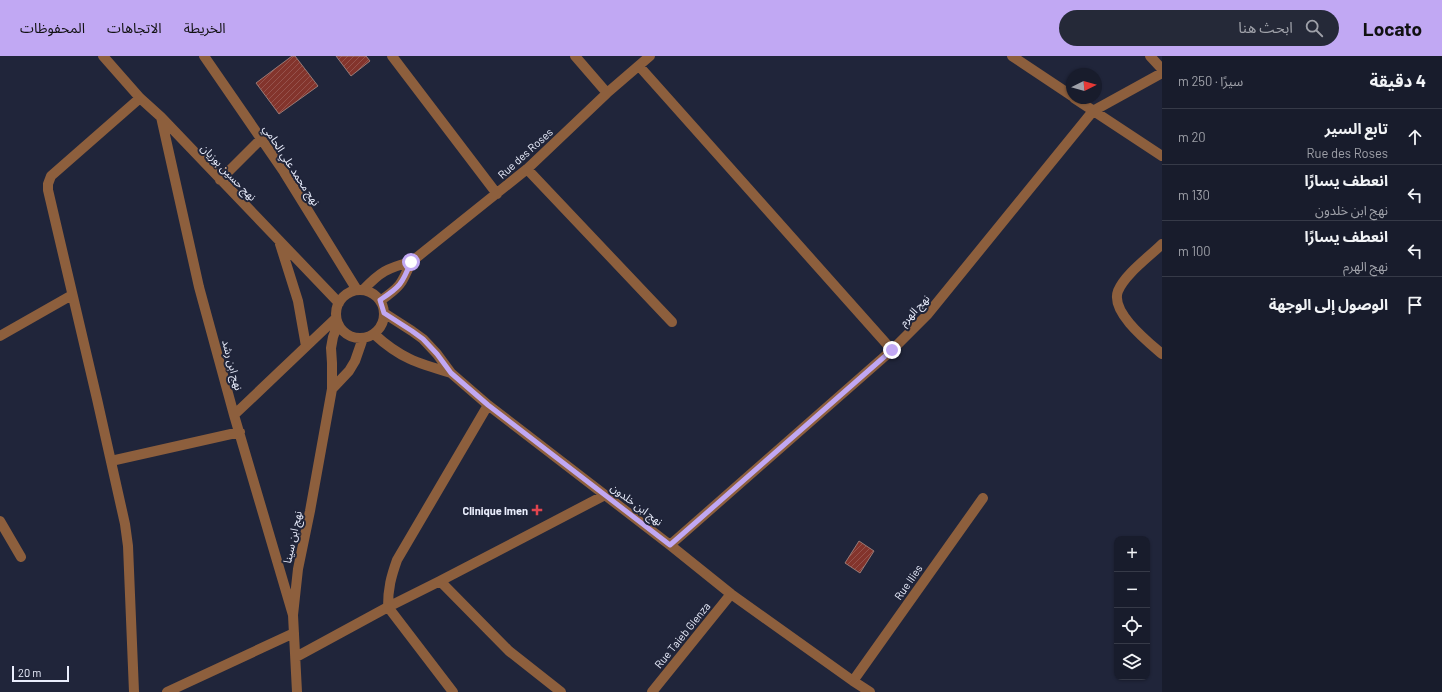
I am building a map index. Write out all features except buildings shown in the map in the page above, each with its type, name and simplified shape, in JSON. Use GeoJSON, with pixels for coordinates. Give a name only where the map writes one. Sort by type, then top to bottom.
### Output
{"type":"FeatureCollection","features":[{"type":"Feature","properties":{"kind":"street","name":"نهج حسين بوزيان"},"geometry":{"type":"LineString","coordinates":[[103,56],[140,98],[161,117],[339,303]]}},
{"type":"Feature","properties":{"kind":"street","name":"نهج محمد علي الحامي"},"geometry":{"type":"LineString","coordinates":[[204,56],[284,172],[360,290]]}},
{"type":"Feature","properties":{"kind":"street"},"geometry":{"type":"LineString","coordinates":[[392,56],[497,194]]}},
{"type":"Feature","properties":{"kind":"street"},"geometry":{"type":"LineString","coordinates":[[575,56],[607,93]]}},
{"type":"Feature","properties":{"kind":"street","name":"Rue des Roses"},"geometry":{"type":"LineString","coordinates":[[360,290],[386,269],[411,262],[497,194],[527,169],[607,93],[650,56]]}},
{"type":"Feature","properties":{"kind":"street"},"geometry":{"type":"LineString","coordinates":[[1012,56],[1066,92]]}},
{"type":"Feature","properties":{"kind":"street"},"geometry":{"type":"LineString","coordinates":[[1150,56],[1162,69]]}},
{"type":"Feature","properties":{"kind":"street"},"geometry":{"type":"LineString","coordinates":[[639,66],[892,350]]}},
{"type":"Feature","properties":{"kind":"street"},"geometry":{"type":"LineString","coordinates":[[1093,111],[1162,73]]}},
{"type":"Feature","properties":{"kind":"street"},"geometry":{"type":"LineString","coordinates":[[134,692],[128,546],[125,524],[48,195],[48,184],[51,176],[140,98]]}},
{"type":"Feature","properties":{"kind":"street"},"geometry":{"type":"LineString","coordinates":[[1083,104],[1162,156]]}},
{"type":"Feature","properties":{"kind":"street","name":"نهج الهرم"},"geometry":{"type":"LineString","coordinates":[[670,545],[892,350],[928,315],[1093,111]]}},
{"type":"Feature","properties":{"kind":"street","name":"نهج ابن رشد"},"geometry":{"type":"LineString","coordinates":[[161,117],[199,287],[234,415],[293,615]]}},
{"type":"Feature","properties":{"kind":"street"},"geometry":{"type":"LineString","coordinates":[[220,180],[261,139]]}},
{"type":"Feature","properties":{"kind":"street"},"geometry":{"type":"LineString","coordinates":[[527,169],[672,322]]}},
{"type":"Feature","properties":{"kind":"street"},"geometry":{"type":"LineString","coordinates":[[280,242],[298,301],[306,346]]}},
{"type":"Feature","properties":{"kind":"street"},"geometry":{"type":"LineString","coordinates":[[1162,244],[1127,278],[1118,292],[1118,307],[1125,318],[1162,354]]}},
{"type":"Feature","properties":{"kind":"street","name":"Rue des Roses"},"geometry":{"type":"LineString","coordinates":[[380,300],[397,289],[402,282],[411,262]]}},
{"type":"Feature","properties":{"kind":"street"},"geometry":{"type":"LineString","coordinates":[[360,290],[376,295],[380,300],[384,313],[383,321],[380,328],[374,334],[363,338],[353,337],[344,332],[337,321],[336,313],[343,296],[349,292],[360,290]]}},
{"type":"Feature","properties":{"kind":"street"},"geometry":{"type":"LineString","coordinates":[[0,336],[72,295]]}},
{"type":"Feature","properties":{"kind":"street","name":"نهج ابن خلدون"},"geometry":{"type":"LineString","coordinates":[[384,313],[423,339],[437,354],[451,373],[488,405],[670,545],[731,594],[870,692]]}},
{"type":"Feature","properties":{"kind":"street"},"geometry":{"type":"LineString","coordinates":[[234,415],[306,346],[337,321]]}},
{"type":"Feature","properties":{"kind":"street","name":"نهج ابن سينا"},"geometry":{"type":"LineString","coordinates":[[297,692],[293,615],[298,569],[332,389],[331,348],[337,321]]}},
{"type":"Feature","properties":{"kind":"street","name":"نهج ابن خلدون"},"geometry":{"type":"LineString","coordinates":[[374,334],[386,345],[402,356],[451,373]]}},
{"type":"Feature","properties":{"kind":"street"},"geometry":{"type":"LineString","coordinates":[[332,389],[356,361],[363,338]]}},
{"type":"Feature","properties":{"kind":"street"},"geometry":{"type":"LineString","coordinates":[[453,692],[388,607],[388,592],[397,560],[488,405]]}},
{"type":"Feature","properties":{"kind":"street"},"geometry":{"type":"LineString","coordinates":[[111,461],[240,432]]}},
{"type":"Feature","properties":{"kind":"street"},"geometry":{"type":"LineString","coordinates":[[296,658],[388,607],[605,495]]}},
{"type":"Feature","properties":{"kind":"street","name":"Rue Ilies"},"geometry":{"type":"LineString","coordinates":[[853,681],[983,498]]}},
{"type":"Feature","properties":{"kind":"street"},"geometry":{"type":"LineString","coordinates":[[0,521],[21,557]]}},
{"type":"Feature","properties":{"kind":"street"},"geometry":{"type":"LineString","coordinates":[[440,581],[509,651],[561,692]]}},
{"type":"Feature","properties":{"kind":"street","name":"Rue Taieb Glenza"},"geometry":{"type":"LineString","coordinates":[[652,692],[731,594]]}},
{"type":"Feature","properties":{"kind":"street"},"geometry":{"type":"LineString","coordinates":[[167,692],[294,633]]}},
{"type":"Feature","properties":{"kind":"place","name":"Clinique Imen"},"geometry":{"type":"Point","coordinates":[537,510]}},
{"type":"Feature","properties":{"kind":"route"},"geometry":{"type":"LineString","coordinates":[[411,262],[402,282],[397,289],[380,300],[384,313],[423,339],[437,354],[451,373],[488,405],[670,545],[892,350]]}}]}
